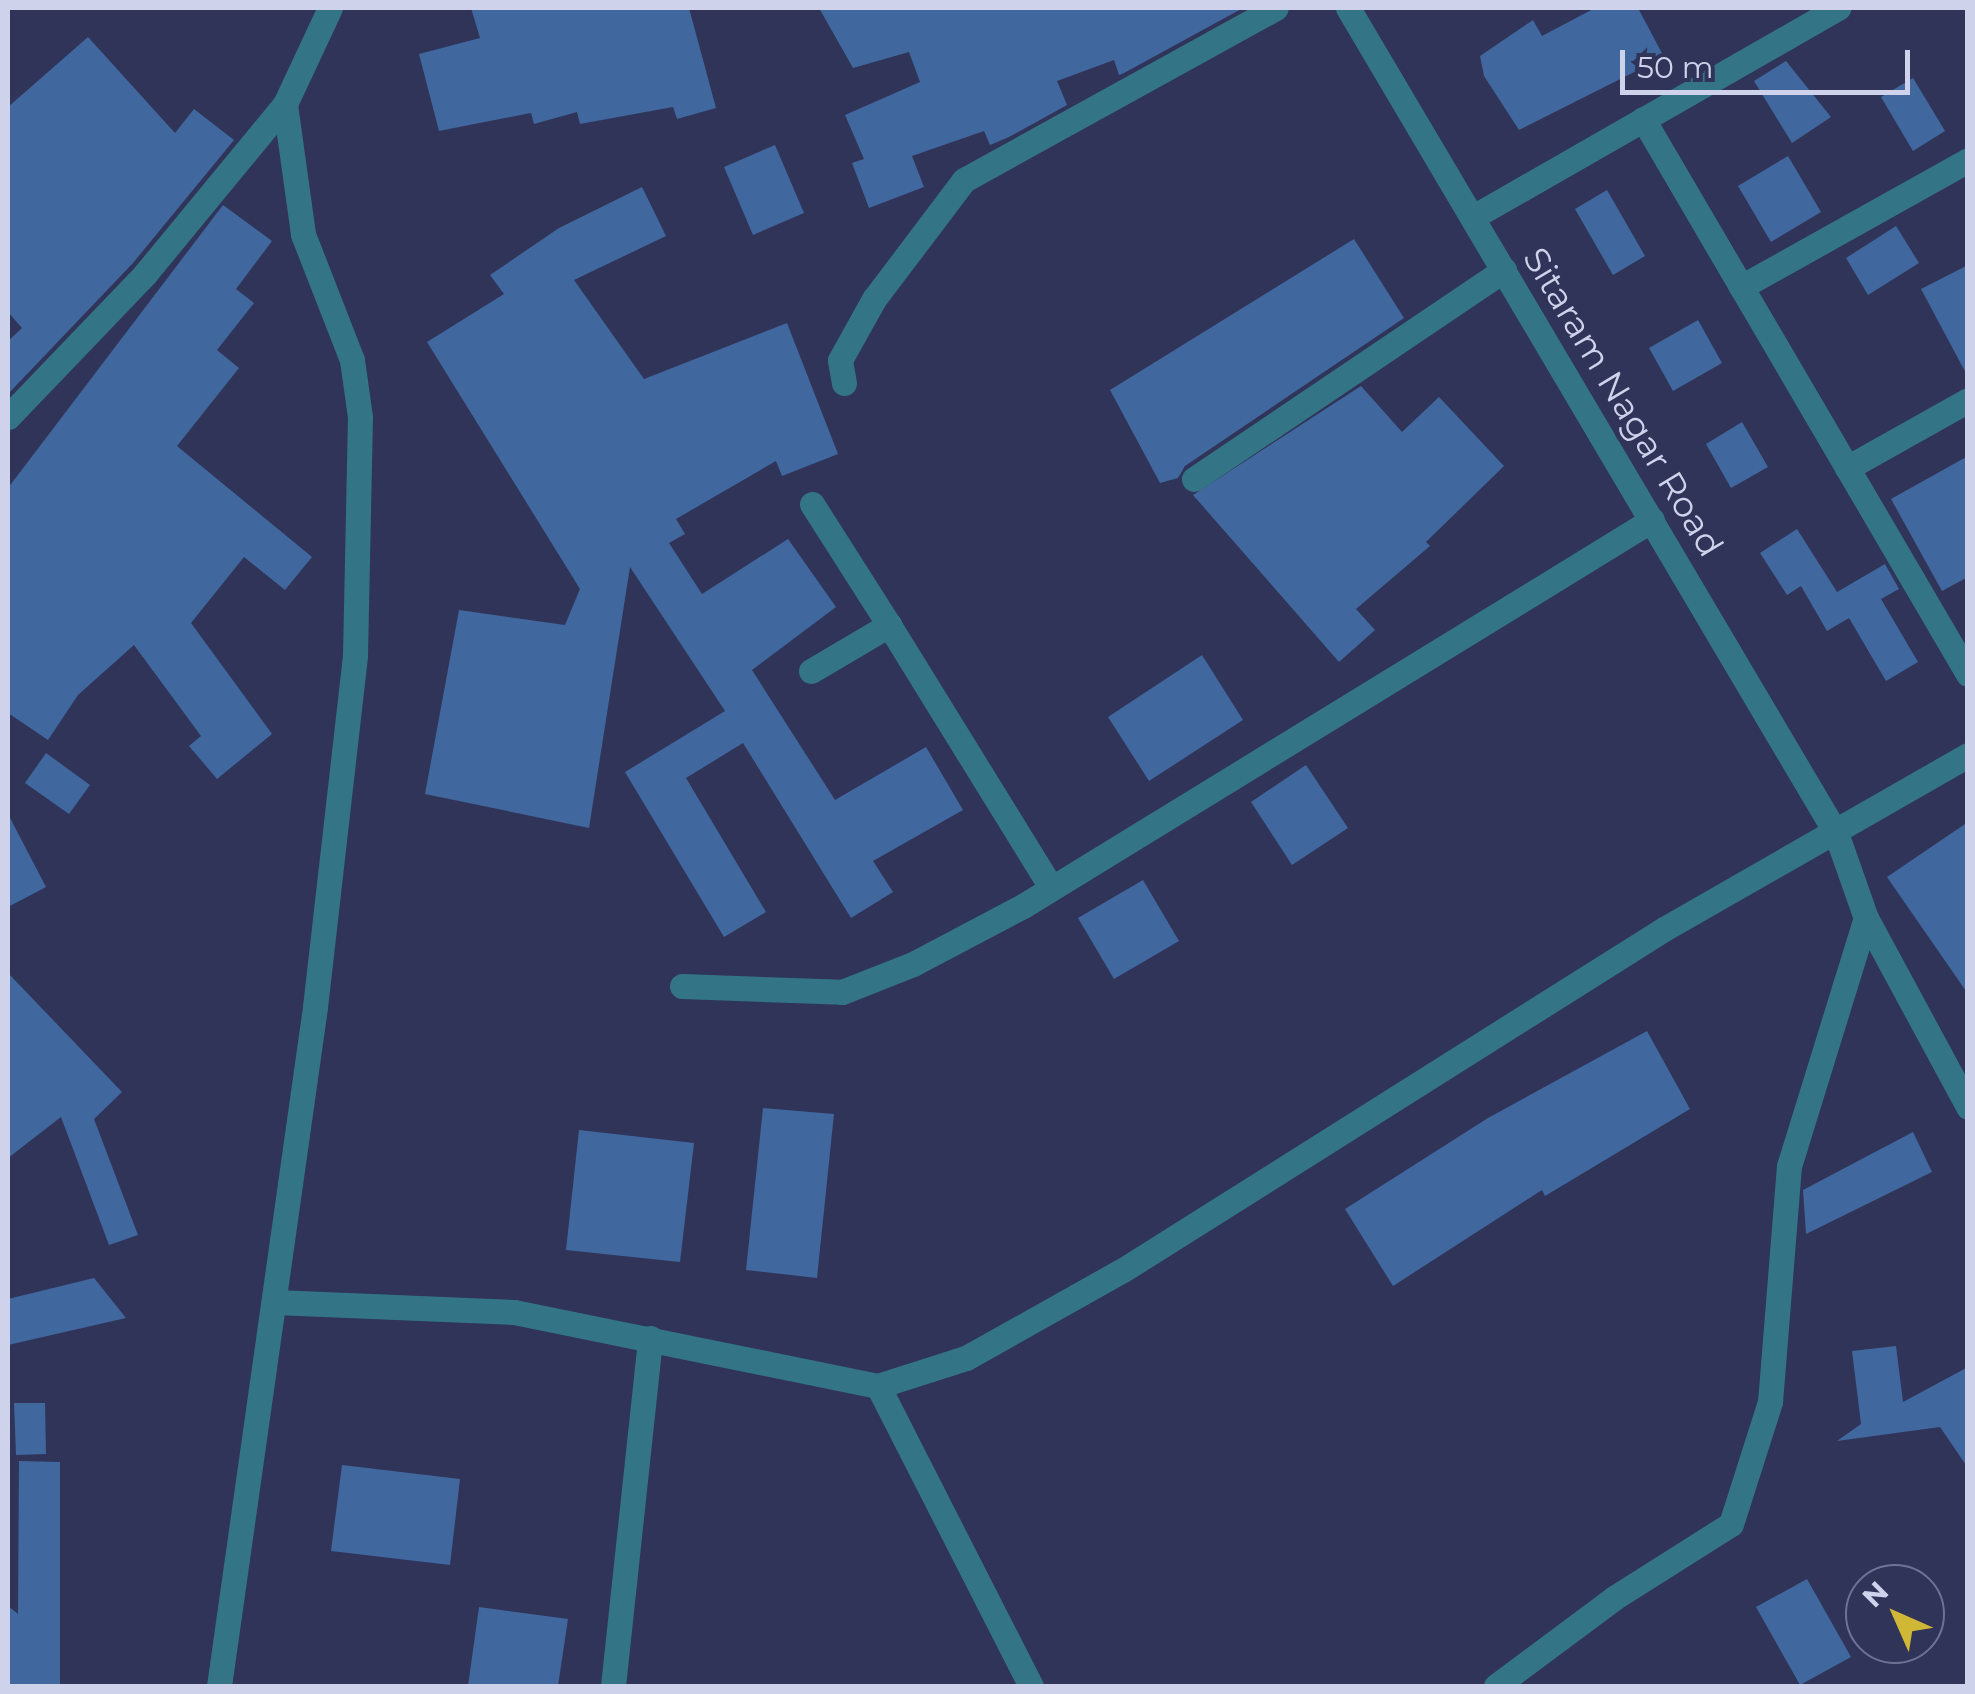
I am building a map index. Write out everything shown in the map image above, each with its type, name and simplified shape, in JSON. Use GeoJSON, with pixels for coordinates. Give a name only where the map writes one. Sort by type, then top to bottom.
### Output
{"type":"FeatureCollection","features":[{"type":"Feature","properties":{"kind":"street"},"geometry":{"type":"LineString","coordinates":[[8,417],[145,274],[285,104],[330,8]]}},
{"type":"Feature","properties":{"kind":"street"},"geometry":{"type":"LineString","coordinates":[[844,383],[840,360],[874,299],[964,180],[1276,8]]}},
{"type":"Feature","properties":{"kind":"street","name":"Sitaram Nagar Road"},"geometry":{"type":"LineString","coordinates":[[1348,8],[1836,833],[1866,918],[1968,1107]]}},
{"type":"Feature","properties":{"kind":"street"},"geometry":{"type":"LineString","coordinates":[[1473,217],[1838,8]]}},
{"type":"Feature","properties":{"kind":"street"},"geometry":{"type":"LineString","coordinates":[[219,1686],[275,1302],[355,654],[364,483],[352,360],[302,234],[285,104]]}},
{"type":"Feature","properties":{"kind":"street"},"geometry":{"type":"LineString","coordinates":[[1643,119],[1968,674]]}},
{"type":"Feature","properties":{"kind":"street"},"geometry":{"type":"LineString","coordinates":[[1741,288],[1968,160]]}},
{"type":"Feature","properties":{"kind":"street"},"geometry":{"type":"LineString","coordinates":[[1194,479],[1504,270]]}},
{"type":"Feature","properties":{"kind":"street"},"geometry":{"type":"LineString","coordinates":[[1847,468],[1968,400]]}},
{"type":"Feature","properties":{"kind":"street"},"geometry":{"type":"LineString","coordinates":[[812,504],[1050,886]]}},
{"type":"Feature","properties":{"kind":"street"},"geometry":{"type":"LineString","coordinates":[[682,986],[842,992],[912,964],[1050,886],[1652,520]]}},
{"type":"Feature","properties":{"kind":"street"},"geometry":{"type":"LineString","coordinates":[[811,671],[889,625]]}},
{"type":"Feature","properties":{"kind":"street"},"geometry":{"type":"LineString","coordinates":[[275,1302],[514,1312],[878,1386],[966,1358],[1122,1270],[1664,928],[1968,755]]}},
{"type":"Feature","properties":{"kind":"street"},"geometry":{"type":"LineString","coordinates":[[1506,1684],[1614,1598],[1732,1524],[1770,1402],[1789,1166],[1823,1041],[1866,918]]}},
{"type":"Feature","properties":{"kind":"street"},"geometry":{"type":"LineString","coordinates":[[612,1686],[650,1338]]}},
{"type":"Feature","properties":{"kind":"street"},"geometry":{"type":"LineString","coordinates":[[878,1386],[1031,1686]]}},
{"type":"Feature","properties":{"kind":"building"},"geometry":{"type":"Polygon","coordinates":[[[471,8],[689,8],[716,108],[677,119],[673,107],[580,124],[577,112],[534,124],[531,113],[439,131],[419,54],[480,38],[471,8]]]}},
{"type":"Feature","properties":{"kind":"building"},"geometry":{"type":"Polygon","coordinates":[[[819,8],[1243,8],[1119,75],[1114,60],[1057,81],[1067,105],[1009,137],[990,145],[984,131],[912,156],[924,187],[869,208],[852,163],[864,159],[845,115],[920,82],[909,52],[853,68],[819,8]]]}},
{"type":"Feature","properties":{"kind":"building"},"geometry":{"type":"Polygon","coordinates":[[[1595,8],[1638,8],[1664,57],[1519,130],[1484,76],[1480,56],[1533,20],[1542,36],[1595,8]]]}},
{"type":"Feature","properties":{"kind":"building"},"geometry":{"type":"Polygon","coordinates":[[[88,37],[175,133],[194,109],[234,140],[133,263],[8,394],[8,341],[22,328],[8,312],[8,107],[88,37]]]}},
{"type":"Feature","properties":{"kind":"building"},"geometry":{"type":"Polygon","coordinates":[[[1786,61],[1831,117],[1792,143],[1754,81],[1786,61]]]}},
{"type":"Feature","properties":{"kind":"building"},"geometry":{"type":"Polygon","coordinates":[[[1913,78],[1945,131],[1913,151],[1881,97],[1913,78]]]}},
{"type":"Feature","properties":{"kind":"building"},"geometry":{"type":"Polygon","coordinates":[[[775,145],[804,213],[753,235],[724,167],[775,145]]]}},
{"type":"Feature","properties":{"kind":"building"},"geometry":{"type":"Polygon","coordinates":[[[1788,156],[1821,212],[1771,242],[1738,186],[1788,156]]]}},
{"type":"Feature","properties":{"kind":"building"},"geometry":{"type":"Polygon","coordinates":[[[642,187],[666,236],[574,280],[644,379],[787,323],[838,454],[782,476],[776,461],[676,519],[685,534],[669,543],[702,594],[788,539],[836,607],[752,670],[835,800],[926,747],[963,810],[873,861],[893,892],[851,918],[743,743],[686,778],[766,912],[724,937],[625,772],[725,711],[630,567],[589,828],[425,794],[459,610],[565,625],[580,589],[427,342],[504,294],[490,275],[559,228],[642,187]]]}},
{"type":"Feature","properties":{"kind":"building"},"geometry":{"type":"Polygon","coordinates":[[[1607,190],[1645,256],[1613,275],[1575,209],[1607,190]]]}},
{"type":"Feature","properties":{"kind":"building"},"geometry":{"type":"Polygon","coordinates":[[[223,205],[272,241],[236,289],[254,303],[217,350],[239,368],[177,446],[312,557],[285,590],[244,557],[191,623],[272,734],[217,779],[189,746],[201,736],[134,645],[78,695],[48,740],[8,713],[8,488],[223,205]]]}},
{"type":"Feature","properties":{"kind":"building"},"geometry":{"type":"Polygon","coordinates":[[[1896,226],[1919,263],[1868,295],[1846,258],[1896,226]]]}},
{"type":"Feature","properties":{"kind":"building"},"geometry":{"type":"Polygon","coordinates":[[[1354,239],[1404,318],[1185,466],[1178,478],[1160,483],[1110,390],[1354,239]]]}},
{"type":"Feature","properties":{"kind":"building"},"geometry":{"type":"Polygon","coordinates":[[[1968,265],[1968,377],[1921,289],[1968,265]]]}},
{"type":"Feature","properties":{"kind":"building"},"geometry":{"type":"Polygon","coordinates":[[[1698,320],[1722,363],[1673,391],[1649,348],[1698,320]]]}},
{"type":"Feature","properties":{"kind":"building"},"geometry":{"type":"Polygon","coordinates":[[[1361,386],[1402,432],[1439,397],[1504,466],[1426,542],[1430,546],[1356,609],[1375,630],[1339,662],[1193,495],[1361,386]]]}},
{"type":"Feature","properties":{"kind":"building"},"geometry":{"type":"Polygon","coordinates":[[[1742,422],[1768,467],[1731,488],[1706,444],[1742,422]]]}},
{"type":"Feature","properties":{"kind":"building"},"geometry":{"type":"Polygon","coordinates":[[[1968,456],[1968,577],[1942,591],[1891,499],[1968,456]]]}},
{"type":"Feature","properties":{"kind":"building"},"geometry":{"type":"Polygon","coordinates":[[[1797,529],[1837,592],[1885,564],[1899,589],[1881,599],[1918,662],[1886,681],[1849,618],[1827,631],[1801,586],[1787,595],[1760,553],[1797,529]]]}},
{"type":"Feature","properties":{"kind":"building"},"geometry":{"type":"Polygon","coordinates":[[[1202,655],[1243,720],[1149,781],[1108,717],[1202,655]]]}},
{"type":"Feature","properties":{"kind":"building"},"geometry":{"type":"Polygon","coordinates":[[[46,753],[90,785],[69,814],[25,783],[46,753]]]}},
{"type":"Feature","properties":{"kind":"building"},"geometry":{"type":"Polygon","coordinates":[[[1306,765],[1348,828],[1292,865],[1251,802],[1306,765]]]}},
{"type":"Feature","properties":{"kind":"building"},"geometry":{"type":"Polygon","coordinates":[[[8,814],[46,887],[8,907],[8,814]]]}},
{"type":"Feature","properties":{"kind":"building"},"geometry":{"type":"Polygon","coordinates":[[[1968,822],[1968,994],[1887,877],[1968,822]]]}},
{"type":"Feature","properties":{"kind":"building"},"geometry":{"type":"Polygon","coordinates":[[[1143,880],[1179,941],[1114,979],[1078,918],[1143,880]]]}},
{"type":"Feature","properties":{"kind":"building"},"geometry":{"type":"Polygon","coordinates":[[[8,973],[122,1092],[94,1119],[138,1235],[109,1245],[61,1117],[8,1158],[8,973]]]}},
{"type":"Feature","properties":{"kind":"building"},"geometry":{"type":"Polygon","coordinates":[[[1647,1031],[1690,1109],[1545,1196],[1542,1190],[1393,1286],[1345,1209],[1488,1118],[1647,1031]]]}},
{"type":"Feature","properties":{"kind":"building"},"geometry":{"type":"Polygon","coordinates":[[[763,1108],[834,1114],[817,1278],[746,1270],[763,1108]]]}},
{"type":"Feature","properties":{"kind":"building"},"geometry":{"type":"Polygon","coordinates":[[[579,1130],[694,1143],[680,1262],[566,1250],[579,1130]]]}},
{"type":"Feature","properties":{"kind":"building"},"geometry":{"type":"Polygon","coordinates":[[[1913,1132],[1932,1172],[1806,1234],[1803,1190],[1913,1132]]]}},
{"type":"Feature","properties":{"kind":"building"},"geometry":{"type":"Polygon","coordinates":[[[94,1278],[126,1318],[8,1345],[8,1299],[94,1278]]]}},
{"type":"Feature","properties":{"kind":"building"},"geometry":{"type":"Polygon","coordinates":[[[1896,1346],[1903,1402],[1968,1367],[1968,1468],[1940,1427],[1837,1441],[1861,1424],[1852,1351],[1896,1346]]]}},
{"type":"Feature","properties":{"kind":"building"},"geometry":{"type":"Polygon","coordinates":[[[14,1403],[45,1403],[46,1454],[16,1455],[14,1403]]]}},
{"type":"Feature","properties":{"kind":"building"},"geometry":{"type":"Polygon","coordinates":[[[19,1461],[60,1462],[60,1686],[8,1686],[8,1606],[18,1614],[19,1461]]]}},
{"type":"Feature","properties":{"kind":"building"},"geometry":{"type":"Polygon","coordinates":[[[342,1465],[460,1479],[450,1565],[331,1551],[342,1465]]]}},
{"type":"Feature","properties":{"kind":"building"},"geometry":{"type":"Polygon","coordinates":[[[1807,1579],[1845,1646],[1845,1660],[1800,1685],[1756,1607],[1807,1579]]]}},
{"type":"Feature","properties":{"kind":"building"},"geometry":{"type":"Polygon","coordinates":[[[479,1607],[568,1619],[558,1686],[468,1686],[479,1607]]]}}]}
